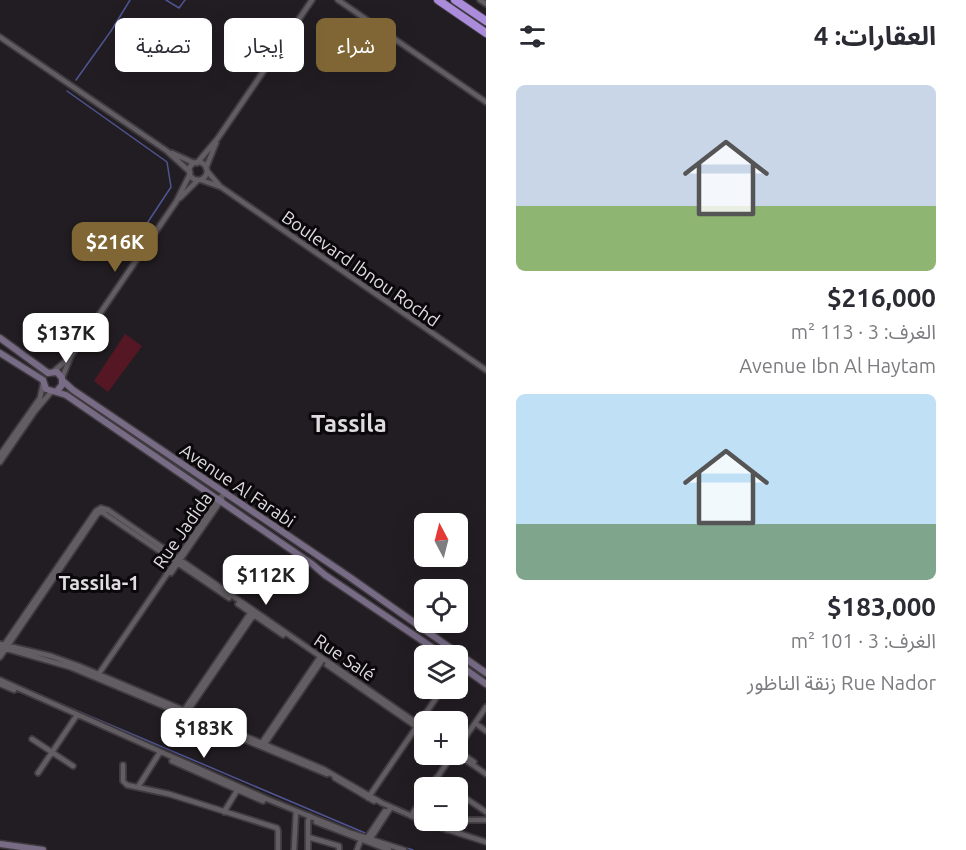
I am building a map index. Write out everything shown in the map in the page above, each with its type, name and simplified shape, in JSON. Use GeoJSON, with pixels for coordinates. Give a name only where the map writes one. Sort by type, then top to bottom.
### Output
{"type":"FeatureCollection","features":[{"type":"Feature","properties":{"kind":"highway"},"geometry":{"type":"LineString","coordinates":[[438,0],[486,33]]}},
{"type":"Feature","properties":{"kind":"highway"},"geometry":{"type":"LineString","coordinates":[[455,0],[486,21]]}},
{"type":"Feature","properties":{"kind":"street"},"geometry":{"type":"LineString","coordinates":[[0,462],[35,411],[62,386],[71,356],[176,202],[190,173],[190,167],[218,138],[312,0]]}},
{"type":"Feature","properties":{"kind":"street"},"geometry":{"type":"LineString","coordinates":[[338,0],[486,102]]}},
{"type":"Feature","properties":{"kind":"street"},"geometry":{"type":"LineString","coordinates":[[480,0],[486,4]]}},
{"type":"Feature","properties":{"kind":"street"},"geometry":{"type":"LineString","coordinates":[[0,37],[167,151],[199,180]]}},
{"type":"Feature","properties":{"kind":"street"},"geometry":{"type":"LineString","coordinates":[[176,202],[205,176],[218,138]]}},
{"type":"Feature","properties":{"kind":"street"},"geometry":{"type":"LineString","coordinates":[[167,151],[203,164],[207,169]]}},
{"type":"Feature","properties":{"kind":"street","name":"Boulevard Ibnou Rochd"},"geometry":{"type":"LineString","coordinates":[[207,169],[221,187]]}},
{"type":"Feature","properties":{"kind":"street","name":"Boulevard Ibnou Rochd"},"geometry":{"type":"LineString","coordinates":[[199,180],[221,187],[486,370]]}},
{"type":"Feature","properties":{"kind":"street"},"geometry":{"type":"LineString","coordinates":[[0,338],[51,372],[59,374],[63,379]]}},
{"type":"Feature","properties":{"kind":"street"},"geometry":{"type":"LineString","coordinates":[[0,353],[43,382],[46,389],[54,391]]}},
{"type":"Feature","properties":{"kind":"street"},"geometry":{"type":"LineString","coordinates":[[0,455],[40,398],[43,382],[51,372],[71,356]]}},
{"type":"Feature","properties":{"kind":"street","name":"Avenue Al Farabi"},"geometry":{"type":"LineString","coordinates":[[63,379],[69,388],[348,576],[486,673]]}},
{"type":"Feature","properties":{"kind":"street","name":"Avenue Al Farabi"},"geometry":{"type":"LineString","coordinates":[[54,391],[429,645]]}},
{"type":"Feature","properties":{"kind":"street","name":"Rue Jadida"},"geometry":{"type":"LineString","coordinates":[[98,677],[225,494]]}},
{"type":"Feature","properties":{"kind":"street","name":"Rue Salé"},"geometry":{"type":"LineString","coordinates":[[3,647],[96,511],[108,510],[178,561],[414,722]]}},
{"type":"Feature","properties":{"kind":"street"},"geometry":{"type":"LineString","coordinates":[[184,712],[253,612]]}},
{"type":"Feature","properties":{"kind":"street"},"geometry":{"type":"LineString","coordinates":[[0,657],[3,647],[62,660],[327,774],[389,808],[414,817]]}},
{"type":"Feature","properties":{"kind":"street"},"geometry":{"type":"LineString","coordinates":[[262,745],[321,659]]}},
{"type":"Feature","properties":{"kind":"street"},"geometry":{"type":"LineString","coordinates":[[468,672],[486,684]]}},
{"type":"Feature","properties":{"kind":"street"},"geometry":{"type":"LineString","coordinates":[[0,682],[238,788],[389,850]]}},
{"type":"Feature","properties":{"kind":"street"},"geometry":{"type":"LineString","coordinates":[[468,734],[486,707]]}},
{"type":"Feature","properties":{"kind":"street"},"geometry":{"type":"LineString","coordinates":[[38,773],[76,716]]}},
{"type":"Feature","properties":{"kind":"street"},"geometry":{"type":"LineString","coordinates":[[475,723],[486,731]]}},
{"type":"Feature","properties":{"kind":"street"},"geometry":{"type":"LineString","coordinates":[[368,797],[414,731]]}},
{"type":"Feature","properties":{"kind":"street"},"geometry":{"type":"LineString","coordinates":[[32,740],[74,766]]}},
{"type":"Feature","properties":{"kind":"street"},"geometry":{"type":"LineString","coordinates":[[138,787],[159,753]]}},
{"type":"Feature","properties":{"kind":"street"},"geometry":{"type":"LineString","coordinates":[[468,760],[486,772]]}},
{"type":"Feature","properties":{"kind":"street"},"geometry":{"type":"LineString","coordinates":[[123,765],[124,784],[169,794],[276,828],[279,831],[278,850]]}},
{"type":"Feature","properties":{"kind":"street"},"geometry":{"type":"LineString","coordinates":[[437,777],[446,765]]}},
{"type":"Feature","properties":{"kind":"street"},"geometry":{"type":"LineString","coordinates":[[224,812],[238,788]]}},
{"type":"Feature","properties":{"kind":"street"},"geometry":{"type":"LineString","coordinates":[[468,800],[486,812]]}},
{"type":"Feature","properties":{"kind":"street"},"geometry":{"type":"LineString","coordinates":[[357,850],[389,808]]}},
{"type":"Feature","properties":{"kind":"street"},"geometry":{"type":"LineString","coordinates":[[294,850],[295,812]]}},
{"type":"Feature","properties":{"kind":"street"},"geometry":{"type":"LineString","coordinates":[[308,850],[310,819]]}},
{"type":"Feature","properties":{"kind":"street"},"geometry":{"type":"LineString","coordinates":[[468,819],[486,819]]}},
{"type":"Feature","properties":{"kind":"street"},"geometry":{"type":"LineString","coordinates":[[444,831],[486,844]]}},
{"type":"Feature","properties":{"kind":"street"},"geometry":{"type":"LineString","coordinates":[[450,831],[486,844]]}},
{"type":"Feature","properties":{"kind":"street"},"geometry":{"type":"LineString","coordinates":[[308,837],[339,846],[339,850]]}},
{"type":"Feature","properties":{"kind":"street"},"geometry":{"type":"LineString","coordinates":[[365,840],[404,850]]}},
{"type":"Feature","properties":{"kind":"street"},"geometry":{"type":"LineString","coordinates":[[0,844],[43,850]]}},
{"type":"Feature","properties":{"kind":"shaded area"},"geometry":{"type":"Polygon","coordinates":[[[125,334],[142,346],[108,392],[94,381],[125,334]]]}},
{"type":"Feature","properties":{"kind":"waterway"},"geometry":{"type":"LineString","coordinates":[[76,80],[130,0]]}},
{"type":"Feature","properties":{"kind":"waterway"},"geometry":{"type":"LineString","coordinates":[[166,0],[179,8],[185,0]]}},
{"type":"Feature","properties":{"kind":"waterway"},"geometry":{"type":"LineString","coordinates":[[67,91],[167,162],[171,187],[140,234]]}},
{"type":"Feature","properties":{"kind":"waterway"},"geometry":{"type":"LineString","coordinates":[[0,678],[365,833]]}},
{"type":"Feature","properties":{"kind":"waterway"},"geometry":{"type":"LineString","coordinates":[[379,839],[390,843]]}},
{"type":"Feature","properties":{"kind":"waterway"},"geometry":{"type":"LineString","coordinates":[[394,844],[413,850]]}},
{"type":"Feature","properties":{"kind":"district","name":"Tassila"},"geometry":{"type":"Point","coordinates":[349,423]}},
{"type":"Feature","properties":{"kind":"district","name":"Tassila-1"},"geometry":{"type":"Point","coordinates":[99,582]}}]}
